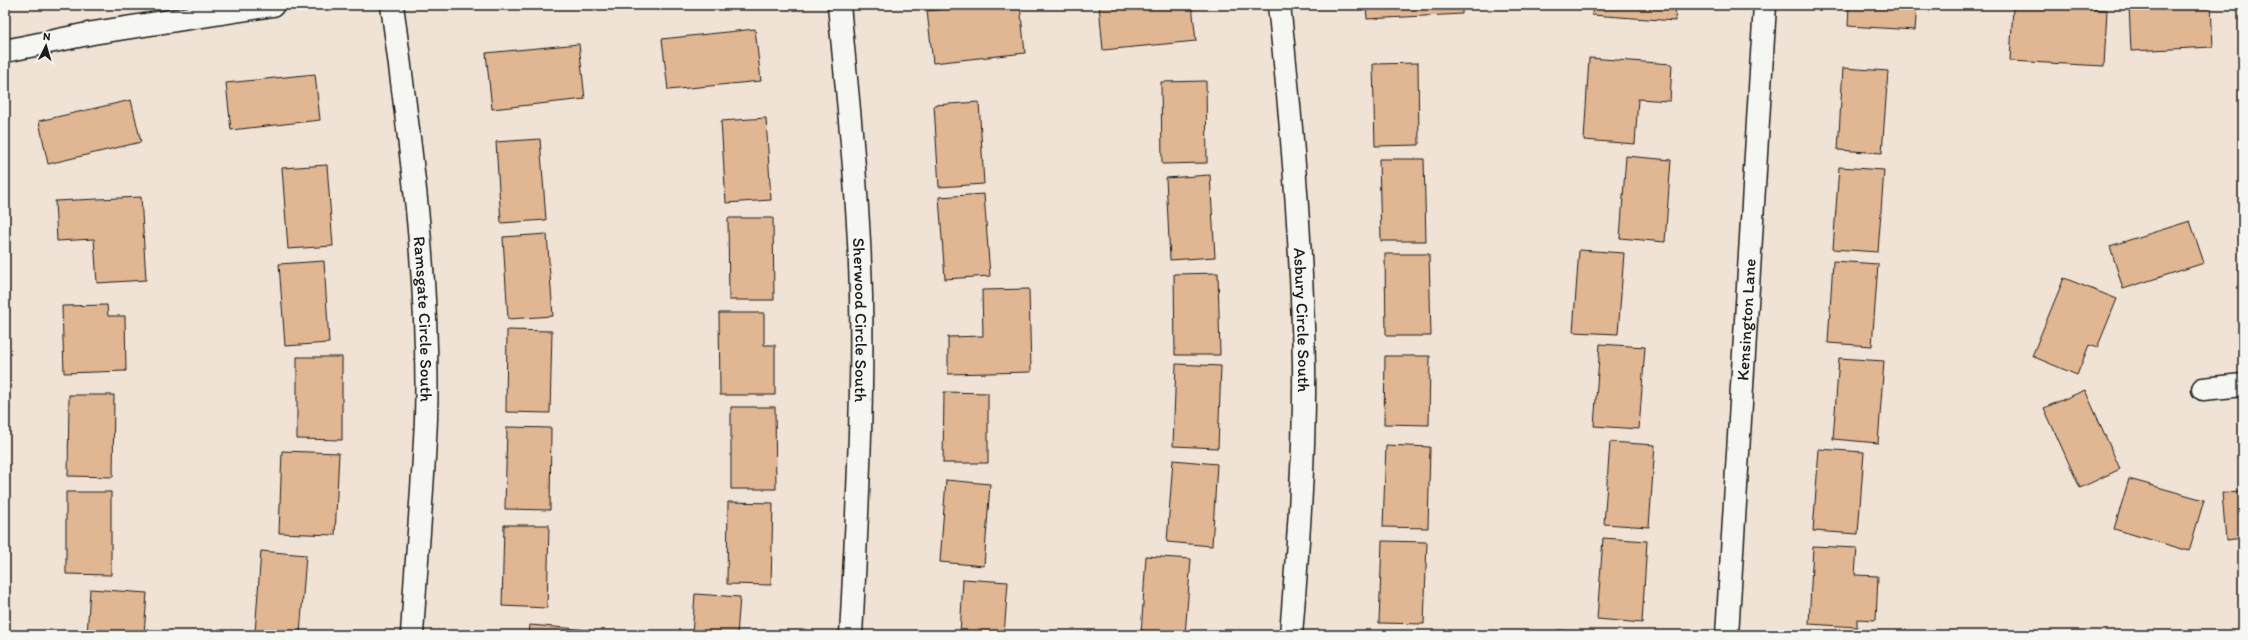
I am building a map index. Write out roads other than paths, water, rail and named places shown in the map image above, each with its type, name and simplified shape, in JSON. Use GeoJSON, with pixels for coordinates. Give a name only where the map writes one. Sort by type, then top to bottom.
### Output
{"type":"FeatureCollection","features":[{"type":"Feature","properties":{"kind":"street"},"geometry":{"type":"LineString","coordinates":[[5,51],[109,30],[273,5]]}},
{"type":"Feature","properties":{"kind":"street","name":"Ramsgate Circle South"},"geometry":{"type":"LineString","coordinates":[[392,5],[416,202],[424,308],[426,419],[412,635]]}},
{"type":"Feature","properties":{"kind":"street","name":"Sherwood Circle South"},"geometry":{"type":"LineString","coordinates":[[839,5],[857,195],[861,296],[859,482],[850,635]]}},
{"type":"Feature","properties":{"kind":"street","name":"Asbury Circle South"},"geometry":{"type":"LineString","coordinates":[[1279,5],[1295,164],[1304,366],[1298,543],[1291,635]]}},
{"type":"Feature","properties":{"kind":"street","name":"Kensington Lane"},"geometry":{"type":"LineString","coordinates":[[1727,635],[1765,5]]}},
{"type":"Feature","properties":{"kind":"street"},"geometry":{"type":"LineString","coordinates":[[2203,389],[2243,385]]}}]}
